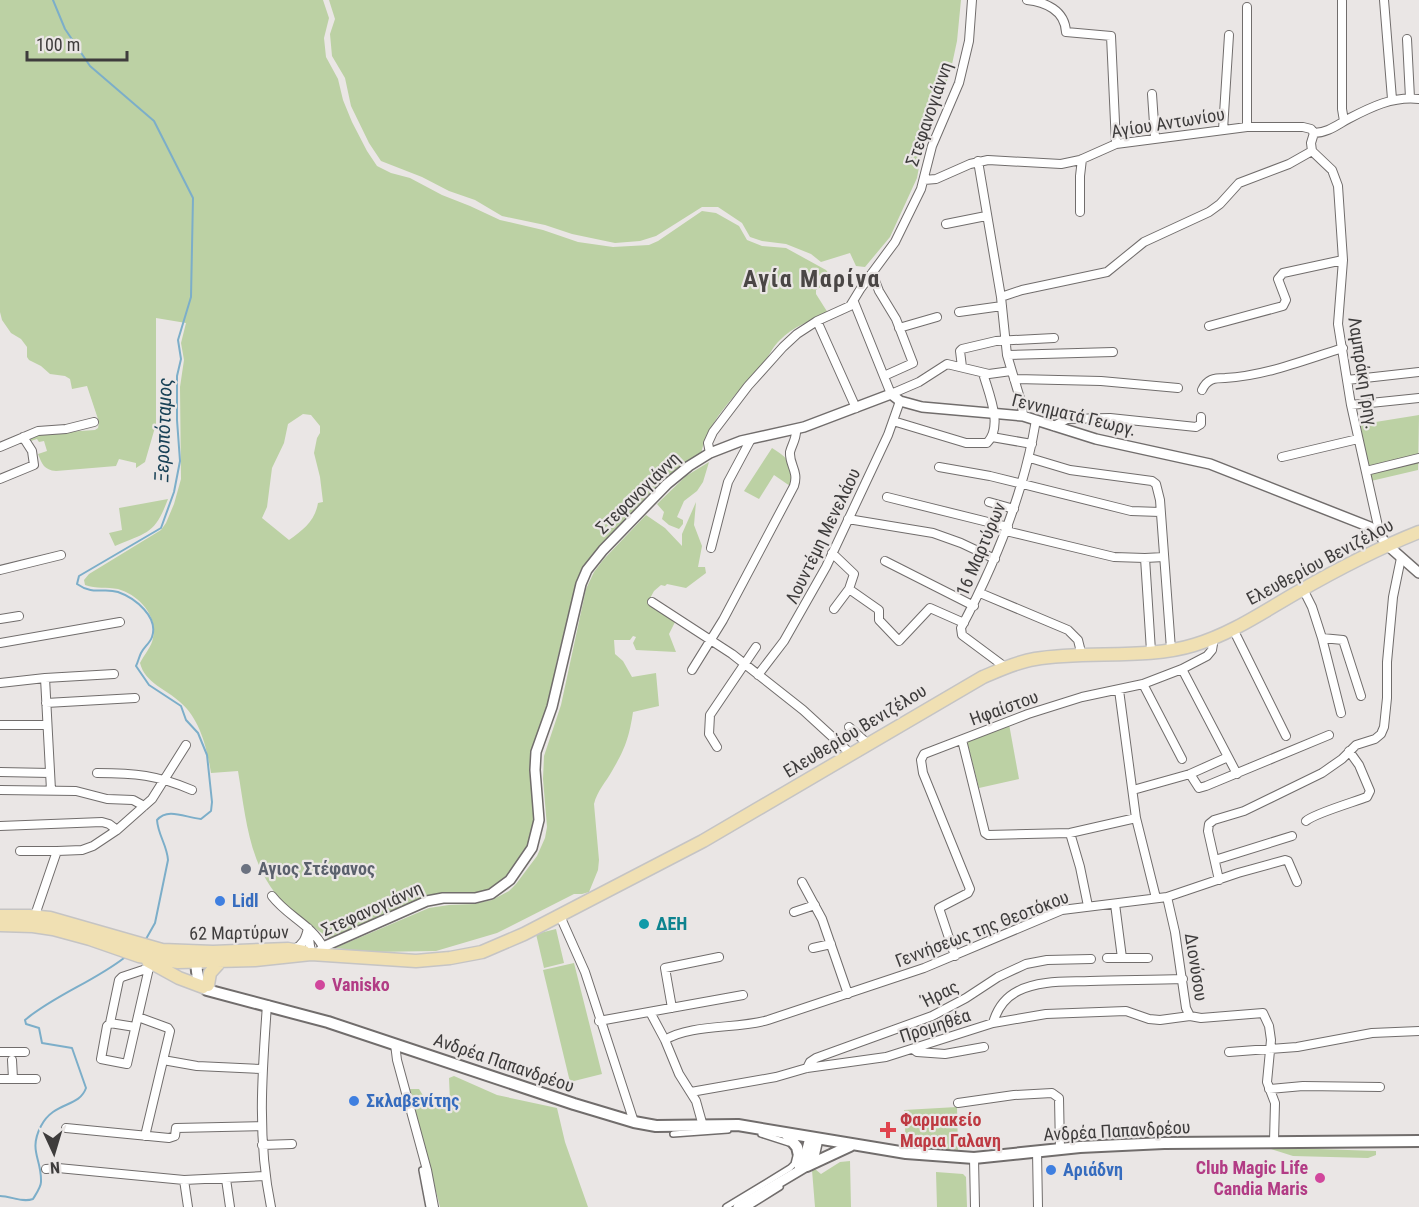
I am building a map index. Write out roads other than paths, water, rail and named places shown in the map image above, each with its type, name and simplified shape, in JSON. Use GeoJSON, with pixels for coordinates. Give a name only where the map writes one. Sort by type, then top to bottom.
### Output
{"type":"FeatureCollection","features":[{"type":"Feature","properties":{"kind":"main road","name":"Ελευθερίου Βενιζέλου"},"geometry":{"type":"LineString","coordinates":[[317,952],[400,961],[450,958],[482,952],[501,945],[736,823],[983,677],[1005,667],[1035,659],[1187,647],[1233,629],[1383,540],[1419,532]]}},
{"type":"Feature","properties":{"kind":"main road","name":"62 Μαρτύρων"},"geometry":{"type":"LineString","coordinates":[[0,916],[84,927],[154,949],[220,962],[317,952]]}},
{"type":"Feature","properties":{"kind":"main road","name":"62 Μαρτύρων"},"geometry":{"type":"LineString","coordinates":[[0,925],[34,921],[139,956],[171,962],[200,957],[294,950],[317,952]]}},
{"type":"Feature","properties":{"kind":"main road"},"geometry":{"type":"LineString","coordinates":[[139,956],[150,965],[209,988]]}},
{"type":"Feature","properties":{"kind":"main road"},"geometry":{"type":"LineString","coordinates":[[200,957],[197,977],[209,988]]}},
{"type":"Feature","properties":{"kind":"main road"},"geometry":{"type":"LineString","coordinates":[[209,988],[210,973],[220,962]]}},
{"type":"Feature","properties":{"kind":"main road","name":"Ανδρέα Παπανδρέου"},"geometry":{"type":"LineString","coordinates":[[209,988],[317,1019],[634,1122],[665,1127],[745,1126],[849,1148],[974,1158],[1060,1149],[1164,1143],[1419,1141]]}},
{"type":"Feature","properties":{"kind":"main road"},"geometry":{"type":"LineString","coordinates":[[787,1135],[797,1147],[801,1168],[849,1148]]}},
{"type":"Feature","properties":{"kind":"street","name":"Στεφανογιάννη"},"geometry":{"type":"LineString","coordinates":[[317,952],[427,901],[440,898],[475,898],[491,894],[516,873],[532,848],[538,832],[536,757],[552,706],[584,576],[596,558],[659,492],[689,466],[710,453],[708,443],[712,432],[737,398],[783,347],[797,334],[818,321],[849,308],[895,242],[924,180],[932,146],[952,102],[963,70],[969,41],[972,0]]}},
{"type":"Feature","properties":{"kind":"street"},"geometry":{"type":"LineString","coordinates":[[1027,0],[1049,5],[1062,17],[1066,25],[1066,32],[1111,36],[1116,144]]}},
{"type":"Feature","properties":{"kind":"street"},"geometry":{"type":"LineString","coordinates":[[1384,0],[1392,99]]}},
{"type":"Feature","properties":{"kind":"street"},"geometry":{"type":"LineString","coordinates":[[1342,1],[1344,121]]}},
{"type":"Feature","properties":{"kind":"street"},"geometry":{"type":"LineString","coordinates":[[1247,7],[1247,127]]}},
{"type":"Feature","properties":{"kind":"street"},"geometry":{"type":"LineString","coordinates":[[1223,130],[1229,34]]}},
{"type":"Feature","properties":{"kind":"street"},"geometry":{"type":"LineString","coordinates":[[1407,39],[1410,98]]}},
{"type":"Feature","properties":{"kind":"street"},"geometry":{"type":"LineString","coordinates":[[1152,94],[1155,138]]}},
{"type":"Feature","properties":{"kind":"street"},"geometry":{"type":"LineString","coordinates":[[959,312],[1002,301],[1022,290],[1102,273],[1144,242],[1209,212],[1220,204],[1236,185],[1289,164],[1312,151],[1311,143],[1314,133],[1323,132],[1392,99],[1419,99]]}},
{"type":"Feature","properties":{"kind":"street","name":"Αγίου Αντωνίου"},"geometry":{"type":"LineString","coordinates":[[924,180],[936,179],[978,161],[998,160],[1052,165],[1069,163],[1116,144],[1155,138],[1247,127],[1303,127],[1311,129],[1314,133]]}},
{"type":"Feature","properties":{"kind":"street","name":"Λαμπράκη Γρηγ."},"geometry":{"type":"LineString","coordinates":[[1312,151],[1332,170],[1336,177],[1343,260],[1338,316],[1351,405],[1383,540]]}},
{"type":"Feature","properties":{"kind":"street"},"geometry":{"type":"LineString","coordinates":[[1080,212],[1082,159]]}},
{"type":"Feature","properties":{"kind":"street"},"geometry":{"type":"LineString","coordinates":[[978,161],[1002,301],[1007,356],[1022,405],[1023,416]]}},
{"type":"Feature","properties":{"kind":"street"},"geometry":{"type":"LineString","coordinates":[[946,224],[986,216]]}},
{"type":"Feature","properties":{"kind":"street"},"geometry":{"type":"LineString","coordinates":[[1209,326],[1283,306],[1286,300],[1278,279],[1282,273],[1343,260]]}},
{"type":"Feature","properties":{"kind":"street"},"geometry":{"type":"LineString","coordinates":[[872,273],[913,363],[884,376]]}},
{"type":"Feature","properties":{"kind":"street"},"geometry":{"type":"LineString","coordinates":[[854,302],[891,394]]}},
{"type":"Feature","properties":{"kind":"street"},"geometry":{"type":"LineString","coordinates":[[899,328],[937,316]]}},
{"type":"Feature","properties":{"kind":"street"},"geometry":{"type":"LineString","coordinates":[[818,321],[856,408]]}},
{"type":"Feature","properties":{"kind":"street"},"geometry":{"type":"LineString","coordinates":[[962,367],[961,350],[1005,341],[1054,338]]}},
{"type":"Feature","properties":{"kind":"street"},"geometry":{"type":"LineString","coordinates":[[1202,390],[1212,379],[1250,376],[1343,348]]}},
{"type":"Feature","properties":{"kind":"street"},"geometry":{"type":"LineString","coordinates":[[1007,356],[1113,352]]}},
{"type":"Feature","properties":{"kind":"street"},"geometry":{"type":"LineString","coordinates":[[710,453],[751,439],[796,429],[856,408],[919,381],[947,364],[983,373],[1178,388]]}},
{"type":"Feature","properties":{"kind":"street"},"geometry":{"type":"LineString","coordinates":[[1347,380],[1419,372]]}},
{"type":"Feature","properties":{"kind":"street"},"geometry":{"type":"LineString","coordinates":[[983,373],[994,413],[994,425],[990,439]]}},
{"type":"Feature","properties":{"kind":"street","name":"Γεννηματά Γεωργ."},"geometry":{"type":"LineString","coordinates":[[891,394],[900,401],[928,407],[1023,416],[1096,439],[1210,464],[1365,525],[1419,573]]}},
{"type":"Feature","properties":{"kind":"street"},"geometry":{"type":"LineString","coordinates":[[1351,405],[1419,398]]}},
{"type":"Feature","properties":{"kind":"street","name":"Λουντέμη Μενελάου"},"geometry":{"type":"LineString","coordinates":[[758,675],[796,623],[848,519],[900,401]]}},
{"type":"Feature","properties":{"kind":"street"},"geometry":{"type":"LineString","coordinates":[[1054,426],[1067,419],[1100,418],[1196,427],[1202,424],[1202,417]]}},
{"type":"Feature","properties":{"kind":"street","name":"16 Μαρτύρων"},"geometry":{"type":"LineString","coordinates":[[1005,667],[962,635],[961,628],[974,606],[1007,529],[1029,458],[1035,420]]}},
{"type":"Feature","properties":{"kind":"street"},"geometry":{"type":"LineString","coordinates":[[893,421],[966,444],[990,439],[1032,444]]}},
{"type":"Feature","properties":{"kind":"street"},"geometry":{"type":"LineString","coordinates":[[0,447],[38,430],[66,429],[94,422]]}},
{"type":"Feature","properties":{"kind":"street"},"geometry":{"type":"LineString","coordinates":[[692,670],[711,640],[794,486],[796,474],[790,454],[797,435],[796,429]]}},
{"type":"Feature","properties":{"kind":"street"},"geometry":{"type":"LineString","coordinates":[[0,479],[34,465],[34,454],[23,437]]}},
{"type":"Feature","properties":{"kind":"street"},"geometry":{"type":"LineString","coordinates":[[711,548],[728,482],[751,439]]}},
{"type":"Feature","properties":{"kind":"street"},"geometry":{"type":"LineString","coordinates":[[1282,457],[1358,439]]}},
{"type":"Feature","properties":{"kind":"street"},"geometry":{"type":"LineString","coordinates":[[1029,458],[1078,471],[1152,481],[1158,488],[1171,649]]}},
{"type":"Feature","properties":{"kind":"street"},"geometry":{"type":"LineString","coordinates":[[1366,471],[1419,458]]}},
{"type":"Feature","properties":{"kind":"street"},"geometry":{"type":"LineString","coordinates":[[939,467],[990,476],[1131,511],[1160,512]]}},
{"type":"Feature","properties":{"kind":"street"},"geometry":{"type":"LineString","coordinates":[[887,497],[1114,557],[1164,557]]}},
{"type":"Feature","properties":{"kind":"street"},"geometry":{"type":"LineString","coordinates":[[989,502],[1014,509]]}},
{"type":"Feature","properties":{"kind":"street"},"geometry":{"type":"LineString","coordinates":[[848,519],[933,533],[995,559]]}},
{"type":"Feature","properties":{"kind":"street"},"geometry":{"type":"LineString","coordinates":[[832,553],[854,574],[849,589],[834,609]]}},
{"type":"Feature","properties":{"kind":"street"},"geometry":{"type":"LineString","coordinates":[[0,570],[62,555]]}},
{"type":"Feature","properties":{"kind":"street"},"geometry":{"type":"LineString","coordinates":[[1145,558],[1151,651]]}},
{"type":"Feature","properties":{"kind":"street"},"geometry":{"type":"LineString","coordinates":[[1219,880],[1209,824],[1214,820],[1244,811],[1322,773],[1342,759],[1356,745],[1375,739],[1381,734],[1384,727],[1393,597],[1401,558]]}},
{"type":"Feature","properties":{"kind":"street"},"geometry":{"type":"LineString","coordinates":[[885,561],[974,606]]}},
{"type":"Feature","properties":{"kind":"street"},"geometry":{"type":"LineString","coordinates":[[849,589],[879,610],[879,620],[899,641],[930,608],[964,623]]}},
{"type":"Feature","properties":{"kind":"street"},"geometry":{"type":"LineString","coordinates":[[1303,589],[1322,638],[1341,713]]}},
{"type":"Feature","properties":{"kind":"street"},"geometry":{"type":"LineString","coordinates":[[980,592],[1068,630],[1078,640],[1082,656]]}},
{"type":"Feature","properties":{"kind":"street"},"geometry":{"type":"LineString","coordinates":[[652,602],[744,663],[803,710],[851,754]]}},
{"type":"Feature","properties":{"kind":"street"},"geometry":{"type":"LineString","coordinates":[[0,620],[19,616]]}},
{"type":"Feature","properties":{"kind":"street"},"geometry":{"type":"LineString","coordinates":[[0,643],[120,622]]}},
{"type":"Feature","properties":{"kind":"street"},"geometry":{"type":"LineString","coordinates":[[1233,629],[1286,736]]}},
{"type":"Feature","properties":{"kind":"street","name":"Ηφαίστου"},"geometry":{"type":"LineString","coordinates":[[1136,818],[1070,833],[988,835],[985,833],[962,740],[1028,714],[1082,697],[1143,684],[1182,669],[1207,656],[1212,650],[1214,638]]}},
{"type":"Feature","properties":{"kind":"street"},"geometry":{"type":"LineString","coordinates":[[1322,638],[1343,640],[1361,696]]}},
{"type":"Feature","properties":{"kind":"street"},"geometry":{"type":"LineString","coordinates":[[717,747],[708,734],[710,715],[756,647]]}},
{"type":"Feature","properties":{"kind":"street"},"geometry":{"type":"LineString","coordinates":[[1182,669],[1237,774]]}},
{"type":"Feature","properties":{"kind":"street"},"geometry":{"type":"LineString","coordinates":[[0,683],[114,674]]}},
{"type":"Feature","properties":{"kind":"street"},"geometry":{"type":"LineString","coordinates":[[45,678],[51,790]]}},
{"type":"Feature","properties":{"kind":"street"},"geometry":{"type":"LineString","coordinates":[[1143,684],[1182,759]]}},
{"type":"Feature","properties":{"kind":"street"},"geometry":{"type":"LineString","coordinates":[[1119,690],[1136,818],[1156,898]]}},
{"type":"Feature","properties":{"kind":"street"},"geometry":{"type":"LineString","coordinates":[[46,703],[135,698]]}},
{"type":"Feature","properties":{"kind":"street"},"geometry":{"type":"LineString","coordinates":[[0,726],[47,725]]}},
{"type":"Feature","properties":{"kind":"street"},"geometry":{"type":"LineString","coordinates":[[849,727],[868,744]]}},
{"type":"Feature","properties":{"kind":"street"},"geometry":{"type":"LineString","coordinates":[[1190,774],[1199,788],[1329,735]]}},
{"type":"Feature","properties":{"kind":"street"},"geometry":{"type":"LineString","coordinates":[[955,956],[939,908],[968,893],[970,889],[921,764],[922,757],[927,752],[962,740]]}},
{"type":"Feature","properties":{"kind":"street"},"geometry":{"type":"LineString","coordinates":[[20,851],[57,852],[82,850],[93,846],[117,830],[144,806],[166,779],[186,745]]}},
{"type":"Feature","properties":{"kind":"street"},"geometry":{"type":"LineString","coordinates":[[1306,821],[1311,816],[1367,798],[1370,791],[1359,765],[1349,751]]}},
{"type":"Feature","properties":{"kind":"street"},"geometry":{"type":"LineString","coordinates":[[1133,790],[1190,774],[1228,757]]}},
{"type":"Feature","properties":{"kind":"street"},"geometry":{"type":"LineString","coordinates":[[0,772],[50,773]]}},
{"type":"Feature","properties":{"kind":"street"},"geometry":{"type":"LineString","coordinates":[[97,773],[138,774],[166,779],[192,790]]}},
{"type":"Feature","properties":{"kind":"street"},"geometry":{"type":"LineString","coordinates":[[0,790],[76,791],[107,799],[131,800],[144,806]]}},
{"type":"Feature","properties":{"kind":"street"},"geometry":{"type":"LineString","coordinates":[[0,826],[102,822],[117,830]]}},
{"type":"Feature","properties":{"kind":"street"},"geometry":{"type":"LineString","coordinates":[[1070,833],[1088,906]]}},
{"type":"Feature","properties":{"kind":"street"},"geometry":{"type":"LineString","coordinates":[[1215,860],[1292,836]]}},
{"type":"Feature","properties":{"kind":"street"},"geometry":{"type":"LineString","coordinates":[[34,921],[57,852]]}},
{"type":"Feature","properties":{"kind":"street","name":"Γεννήσεως της Θεοτόκου"},"geometry":{"type":"LineString","coordinates":[[665,1040],[682,1033],[758,1023],[848,994],[955,956],[1062,910],[1167,897],[1285,860],[1288,861],[1297,882]]}},
{"type":"Feature","properties":{"kind":"street"},"geometry":{"type":"LineString","coordinates":[[802,882],[815,905],[848,994]]}},
{"type":"Feature","properties":{"kind":"street"},"geometry":{"type":"LineString","coordinates":[[272,896],[286,912],[316,934],[317,952]]}},
{"type":"Feature","properties":{"kind":"street","name":"Διονύσου"},"geometry":{"type":"LineString","coordinates":[[1167,897],[1183,979],[1186,1008],[1190,1016],[1202,1018],[1263,1013],[1269,1026],[1271,1049],[1267,1076],[1275,1103],[1274,1142]]}},
{"type":"Feature","properties":{"kind":"street"},"geometry":{"type":"LineString","coordinates":[[1115,904],[1122,958]]}},
{"type":"Feature","properties":{"kind":"street"},"geometry":{"type":"LineString","coordinates":[[794,912],[815,905]]}},
{"type":"Feature","properties":{"kind":"street"},"geometry":{"type":"LineString","coordinates":[[560,916],[585,972],[599,1021],[634,1122]]}},
{"type":"Feature","properties":{"kind":"street"},"geometry":{"type":"LineString","coordinates":[[308,928],[317,952]]}},
{"type":"Feature","properties":{"kind":"street"},"geometry":{"type":"LineString","coordinates":[[294,950],[305,940],[308,928]]}},
{"type":"Feature","properties":{"kind":"street"},"geometry":{"type":"LineString","coordinates":[[813,948],[831,944]]}},
{"type":"Feature","properties":{"kind":"street"},"geometry":{"type":"LineString","coordinates":[[672,1008],[665,968],[719,957]]}},
{"type":"Feature","properties":{"kind":"street"},"geometry":{"type":"LineString","coordinates":[[1107,958],[1148,958]]}},
{"type":"Feature","properties":{"kind":"street","name":"Ήρας"},"geometry":{"type":"LineString","coordinates":[[807,1068],[816,1058],[932,1016],[966,998],[998,977],[1026,964],[1047,960],[1091,959]]}},
{"type":"Feature","properties":{"kind":"street"},"geometry":{"type":"LineString","coordinates":[[150,965],[127,1064],[101,1059],[120,978],[150,965]]}},
{"type":"Feature","properties":{"kind":"street"},"geometry":{"type":"LineString","coordinates":[[993,1023],[996,1011],[1009,997],[1030,986],[1063,982],[1183,979]]}},
{"type":"Feature","properties":{"kind":"street"},"geometry":{"type":"LineString","coordinates":[[599,1021],[743,995]]}},
{"type":"Feature","properties":{"kind":"street"},"geometry":{"type":"LineString","coordinates":[[267,1005],[262,1069],[262,1145],[271,1207]]}},
{"type":"Feature","properties":{"kind":"street","name":"Προμηθέα"},"geometry":{"type":"LineString","coordinates":[[691,1092],[776,1077],[807,1068],[872,1059],[913,1049],[993,1023],[1046,1014],[1126,1011],[1160,1020],[1190,1016]]}},
{"type":"Feature","properties":{"kind":"street"},"geometry":{"type":"LineString","coordinates":[[650,1012],[677,1070],[700,1110],[703,1126]]}},
{"type":"Feature","properties":{"kind":"street"},"geometry":{"type":"LineString","coordinates":[[138,1017],[170,1029],[145,1136]]}},
{"type":"Feature","properties":{"kind":"street"},"geometry":{"type":"LineString","coordinates":[[110,1023],[135,1027]]}},
{"type":"Feature","properties":{"kind":"street"},"geometry":{"type":"LineString","coordinates":[[1229,1052],[1296,1047],[1372,1034],[1419,1031]]}},
{"type":"Feature","properties":{"kind":"street"},"geometry":{"type":"LineString","coordinates":[[395,1044],[395,1052],[434,1207]]}},
{"type":"Feature","properties":{"kind":"street"},"geometry":{"type":"LineString","coordinates":[[913,1049],[917,1052],[945,1054],[984,1047]]}},
{"type":"Feature","properties":{"kind":"street"},"geometry":{"type":"LineString","coordinates":[[0,1052],[25,1052]]}},
{"type":"Feature","properties":{"kind":"street"},"geometry":{"type":"LineString","coordinates":[[12,1060],[13,1079]]}},
{"type":"Feature","properties":{"kind":"street"},"geometry":{"type":"LineString","coordinates":[[163,1060],[197,1066],[262,1069]]}},
{"type":"Feature","properties":{"kind":"street"},"geometry":{"type":"LineString","coordinates":[[0,1079],[36,1079]]}},
{"type":"Feature","properties":{"kind":"street"},"geometry":{"type":"LineString","coordinates":[[1269,1089],[1303,1086],[1380,1086]]}},
{"type":"Feature","properties":{"kind":"street"},"geometry":{"type":"LineString","coordinates":[[957,1103],[1014,1095],[1052,1093],[1059,1098],[1060,1149]]}},
{"type":"Feature","properties":{"kind":"street"},"geometry":{"type":"LineString","coordinates":[[66,1128],[174,1137],[176,1128],[262,1126]]}},
{"type":"Feature","properties":{"kind":"street"},"geometry":{"type":"LineString","coordinates":[[673,1134],[744,1130],[784,1140],[794,1147],[796,1159],[791,1167],[726,1207]]}},
{"type":"Feature","properties":{"kind":"street"},"geometry":{"type":"LineString","coordinates":[[738,1207],[801,1168],[814,1157],[814,1139]]}},
{"type":"Feature","properties":{"kind":"street"},"geometry":{"type":"LineString","coordinates":[[262,1145],[292,1144]]}},
{"type":"Feature","properties":{"kind":"street"},"geometry":{"type":"LineString","coordinates":[[748,1207],[816,1165],[849,1148]]}},
{"type":"Feature","properties":{"kind":"street"},"geometry":{"type":"LineString","coordinates":[[1037,1151],[1038,1207]]}},
{"type":"Feature","properties":{"kind":"street"},"geometry":{"type":"LineString","coordinates":[[974,1158],[975,1207]]}},
{"type":"Feature","properties":{"kind":"street"},"geometry":{"type":"LineString","coordinates":[[46,1169],[58,1167],[184,1180],[265,1176]]}},
{"type":"Feature","properties":{"kind":"street"},"geometry":{"type":"LineString","coordinates":[[422,1170],[429,1207]]}},
{"type":"Feature","properties":{"kind":"street"},"geometry":{"type":"LineString","coordinates":[[226,1179],[230,1207]]}},
{"type":"Feature","properties":{"kind":"street"},"geometry":{"type":"LineString","coordinates":[[184,1180],[188,1207]]}},
{"type":"Feature","properties":{"kind":"waterway","name":"Ξεροπόταμος"},"geometry":{"type":"LineString","coordinates":[[53,0],[65,29],[90,66],[154,121],[193,198],[191,297],[178,340],[181,359],[177,376],[180,461],[174,492],[161,528],[79,576],[77,584],[88,590],[118,592],[144,609],[152,622],[153,630],[152,637],[141,653],[136,666],[149,685],[181,706],[186,720],[198,733],[207,755],[211,811],[201,819],[166,814],[157,820],[168,860],[155,923],[146,939]]}},
{"type":"Feature","properties":{"kind":"waterway","name":"Ξεροπόταμος"},"geometry":{"type":"LineString","coordinates":[[0,1196],[33,1199],[41,1182],[36,1149],[37,1135],[41,1126],[53,1112],[78,1099],[86,1088],[72,1048],[42,1043],[39,1028],[26,1024],[25,1020],[124,958]]}},
{"type":"Feature","properties":{"kind":"place","name":"Αγιος Στέφανος"},"geometry":{"type":"Point","coordinates":[246,869]}},
{"type":"Feature","properties":{"kind":"place","name":"Lidl"},"geometry":{"type":"Point","coordinates":[220,901]}},
{"type":"Feature","properties":{"kind":"place","name":"ΔΕΗ"},"geometry":{"type":"Point","coordinates":[644,924]}},
{"type":"Feature","properties":{"kind":"place","name":"Vanisko"},"geometry":{"type":"Point","coordinates":[320,985]}},
{"type":"Feature","properties":{"kind":"place","name":"Σκλαβενίτης"},"geometry":{"type":"Point","coordinates":[354,1101]}},
{"type":"Feature","properties":{"kind":"place","name":"Φαρμακείο Μαρια Γαλανη"},"geometry":{"type":"Point","coordinates":[888,1130]}},
{"type":"Feature","properties":{"kind":"place","name":"Αριάδνη"},"geometry":{"type":"Point","coordinates":[1051,1170]}},
{"type":"Feature","properties":{"kind":"place","name":"Club Magic Life Candia Maris"},"geometry":{"type":"Point","coordinates":[1320,1178]}},
{"type":"Feature","properties":{"kind":"district","name":"Αγία Μαρίνα"},"geometry":{"type":"Point","coordinates":[812,279]}}]}
